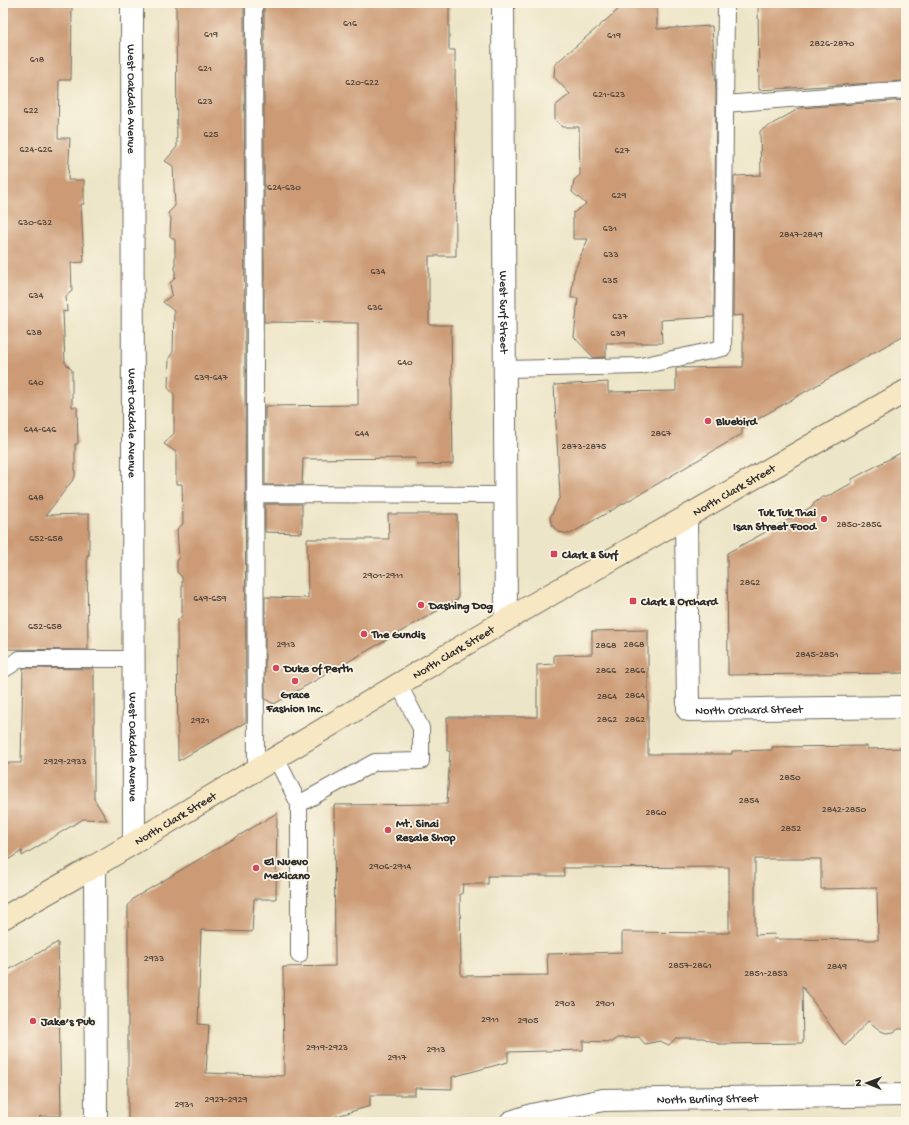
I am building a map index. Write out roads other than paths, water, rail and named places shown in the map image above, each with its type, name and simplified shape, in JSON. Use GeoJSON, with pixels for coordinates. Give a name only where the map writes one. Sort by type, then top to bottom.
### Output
{"type":"FeatureCollection","features":[{"type":"Feature","properties":{"kind":"main road","name":"North Clark Street"},"geometry":{"type":"LineString","coordinates":[[3,918],[95,866],[506,620],[906,391]]}},
{"type":"Feature","properties":{"kind":"street","name":"West Oakdale Avenue"},"geometry":{"type":"LineString","coordinates":[[132,3],[135,659],[134,842]]}},
{"type":"Feature","properties":{"kind":"street","name":"West Surf Street"},"geometry":{"type":"LineString","coordinates":[[503,3],[506,620]]}},
{"type":"Feature","properties":{"kind":"street","name":"North Orchard Street"},"geometry":{"type":"LineString","coordinates":[[686,518],[688,710],[906,708]]}},
{"type":"Feature","properties":{"kind":"street"},"geometry":{"type":"LineString","coordinates":[[95,866],[96,1122]]}},
{"type":"Feature","properties":{"kind":"street","name":"North Burling Street"},"geometry":{"type":"LineString","coordinates":[[511,1122],[603,1100],[906,1095]]}},
{"type":"Feature","properties":{"kind":"lane"},"geometry":{"type":"LineString","coordinates":[[254,3],[256,770]]}},
{"type":"Feature","properties":{"kind":"lane"},"geometry":{"type":"LineString","coordinates":[[505,369],[641,366],[723,348],[726,3]]}},
{"type":"Feature","properties":{"kind":"lane"},"geometry":{"type":"LineString","coordinates":[[725,104],[906,90]]}},
{"type":"Feature","properties":{"kind":"lane"},"geometry":{"type":"LineString","coordinates":[[255,494],[506,495]]}},
{"type":"Feature","properties":{"kind":"lane"},"geometry":{"type":"LineString","coordinates":[[3,670],[20,659],[135,659]]}},
{"type":"Feature","properties":{"kind":"lane"},"geometry":{"type":"LineString","coordinates":[[299,804],[375,762],[421,761],[421,728],[399,685]]}},
{"type":"Feature","properties":{"kind":"lane"},"geometry":{"type":"LineString","coordinates":[[276,758],[299,804],[299,955]]}},
{"type":"Feature","properties":{"kind":"place","name":"Bluebird"},"geometry":{"type":"Point","coordinates":[708,421]}},
{"type":"Feature","properties":{"kind":"place","name":"Tuk Tuk Thai Isan Street Food"},"geometry":{"type":"Point","coordinates":[824,519]}},
{"type":"Feature","properties":{"kind":"place","name":"Clark & Surf"},"geometry":{"type":"Point","coordinates":[554,554]}},
{"type":"Feature","properties":{"kind":"place","name":"Clark & Orchard"},"geometry":{"type":"Point","coordinates":[633,601]}},
{"type":"Feature","properties":{"kind":"place","name":"Dashing Dog"},"geometry":{"type":"Point","coordinates":[421,605]}},
{"type":"Feature","properties":{"kind":"place","name":"The Gundis"},"geometry":{"type":"Point","coordinates":[364,634]}},
{"type":"Feature","properties":{"kind":"place","name":"Duke of Perth"},"geometry":{"type":"Point","coordinates":[276,668]}},
{"type":"Feature","properties":{"kind":"place","name":"Grace Fashion Inc."},"geometry":{"type":"Point","coordinates":[295,681]}},
{"type":"Feature","properties":{"kind":"place","name":"Mt. Sinai Resale Shop"},"geometry":{"type":"Point","coordinates":[388,830]}},
{"type":"Feature","properties":{"kind":"place","name":"El Nuevo Mexicano"},"geometry":{"type":"Point","coordinates":[256,868]}},
{"type":"Feature","properties":{"kind":"place","name":"Jake’s Pub"},"geometry":{"type":"Point","coordinates":[33,1021]}}]}
